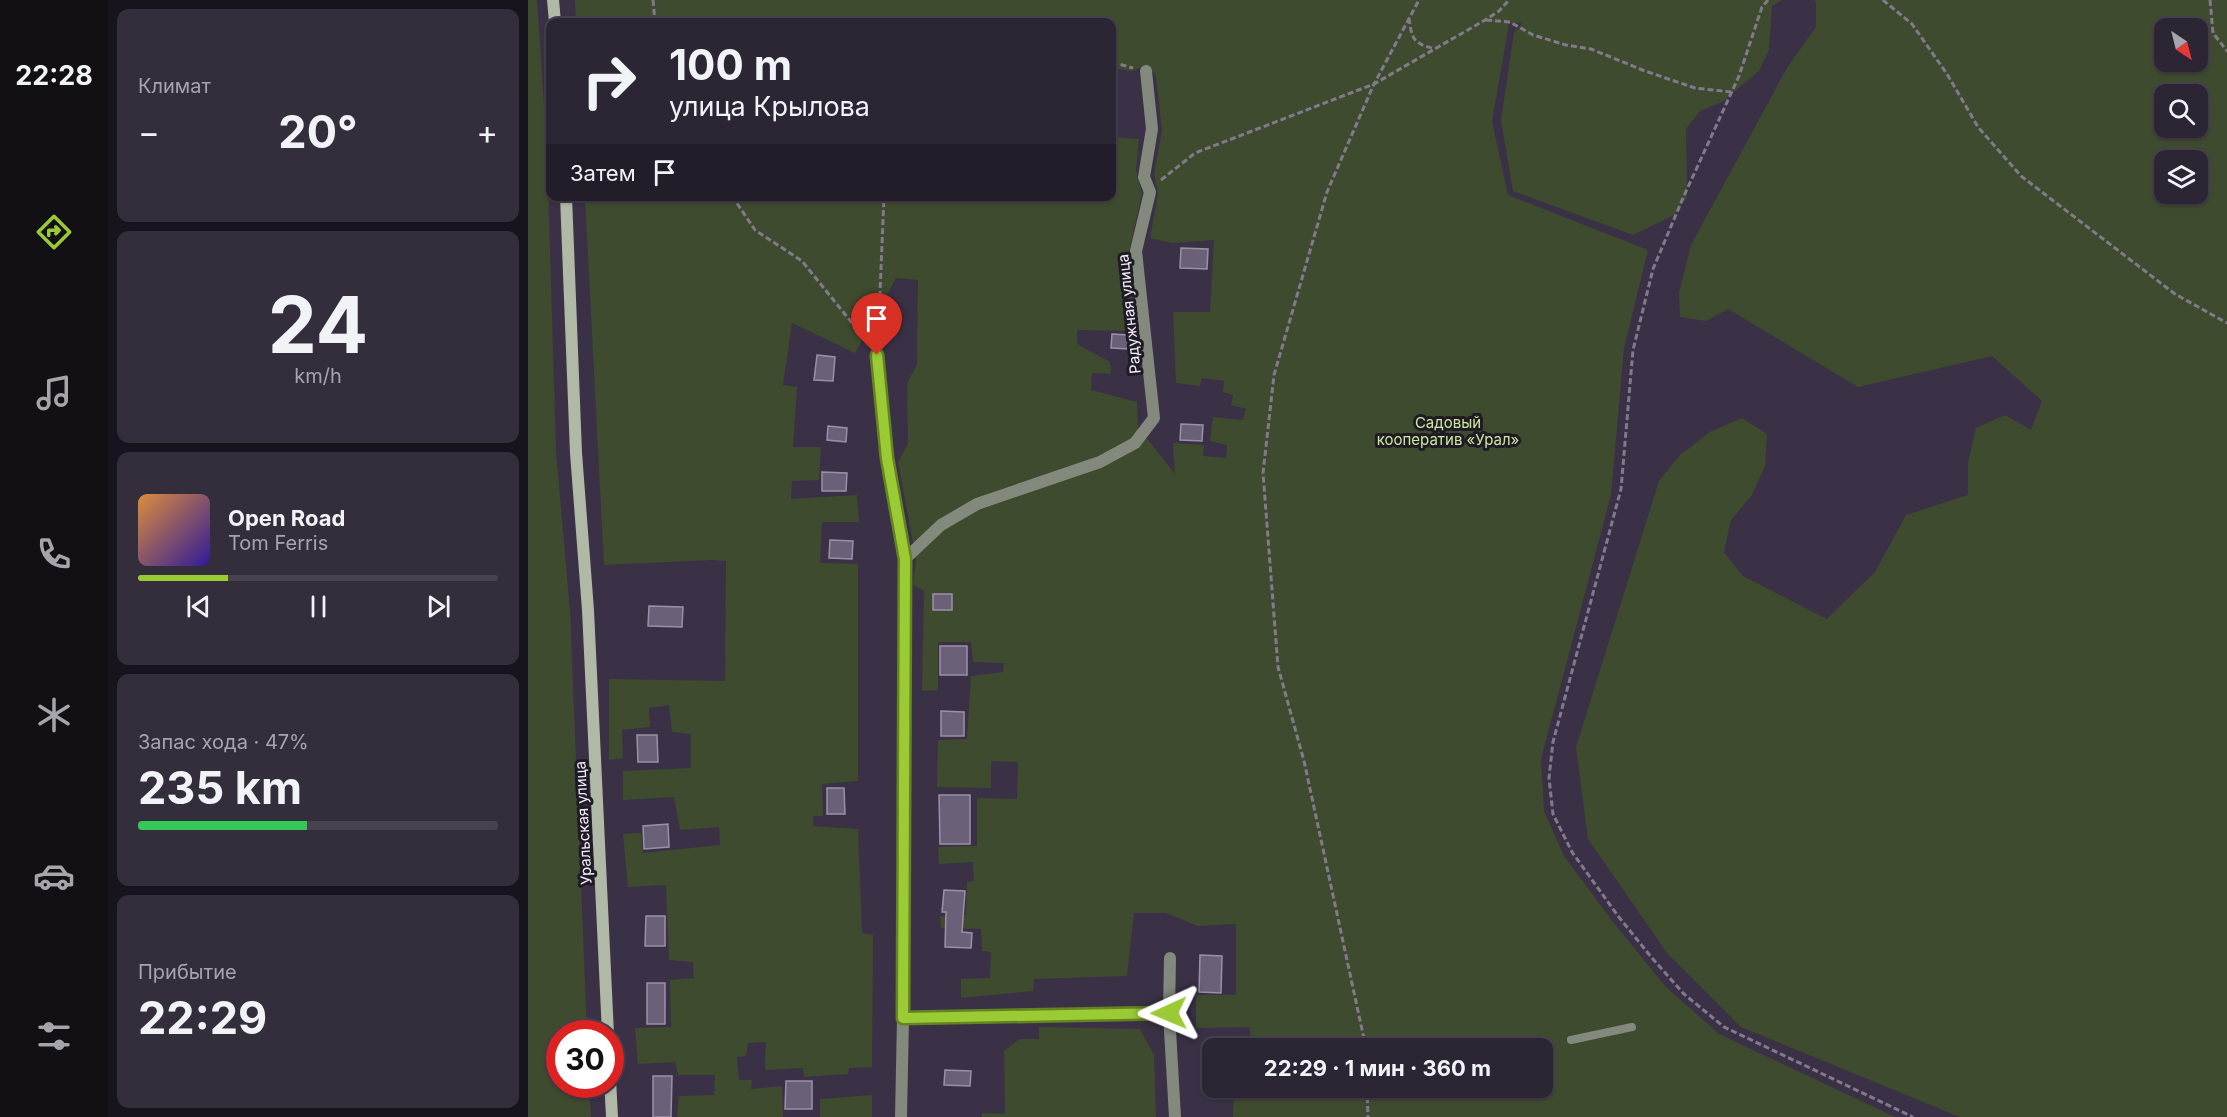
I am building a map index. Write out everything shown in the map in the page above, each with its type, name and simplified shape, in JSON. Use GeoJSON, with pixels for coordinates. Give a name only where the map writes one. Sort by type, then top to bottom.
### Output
{"type":"FeatureCollection","features":[{"type":"Feature","properties":{"kind":"main road"},"geometry":{"type":"LineString","coordinates":[[553,0],[555,18]]}},
{"type":"Feature","properties":{"kind":"main road","name":"Уральская улица"},"geometry":{"type":"LineString","coordinates":[[566,201],[576,453],[588,610],[607,1020]]}},
{"type":"Feature","properties":{"kind":"main road"},"geometry":{"type":"LineString","coordinates":[[611,1098],[612,1117]]}},
{"type":"Feature","properties":{"kind":"street","name":"Радужная улица"},"geometry":{"type":"LineString","coordinates":[[905,559],[941,525],[977,504],[1100,462],[1135,443],[1154,418],[1136,251],[1150,192],[1144,177],[1152,129],[1146,71]]}},
{"type":"Feature","properties":{"kind":"street"},"geometry":{"type":"LineString","coordinates":[[877,355],[887,458],[905,559],[901,1117]]}},
{"type":"Feature","properties":{"kind":"street"},"geometry":{"type":"LineString","coordinates":[[1170,958],[1169,1013],[1175,1117]]}},
{"type":"Feature","properties":{"kind":"street"},"geometry":{"type":"LineString","coordinates":[[903,1018],[1169,1013]]}},
{"type":"Feature","properties":{"kind":"lane"},"geometry":{"type":"LineString","coordinates":[[1570,1040],[1632,1027]]}},
{"type":"Feature","properties":{"kind":"path"},"geometry":{"type":"LineString","coordinates":[[653,0],[655,18]]}},
{"type":"Feature","properties":{"kind":"path"},"geometry":{"type":"LineString","coordinates":[[1365,1038],[1304,761],[1278,668],[1263,473],[1274,375],[1327,192],[1374,84],[1419,0]]}},
{"type":"Feature","properties":{"kind":"path"},"geometry":{"type":"LineString","coordinates":[[1150,192],[1195,153],[1374,84],[1485,20],[1499,11],[1509,0]]}},
{"type":"Feature","properties":{"kind":"path"},"geometry":{"type":"LineString","coordinates":[[1768,0],[1762,7],[1739,76],[1683,198],[1651,279],[1633,350],[1621,489],[1553,742],[1549,778],[1553,814],[1572,852],[1618,916],[1652,958],[1692,1000],[1724,1027],[1913,1117]]}},
{"type":"Feature","properties":{"kind":"path"},"geometry":{"type":"LineString","coordinates":[[1883,0],[1912,24],[1947,74],[1978,127],[2021,176],[2175,294],[2227,323]]}},
{"type":"Feature","properties":{"kind":"path"},"geometry":{"type":"LineString","coordinates":[[2210,0],[2213,33],[2227,51]]}},
{"type":"Feature","properties":{"kind":"path"},"geometry":{"type":"LineString","coordinates":[[1409,18],[1411,36],[1418,44],[1435,49]]}},
{"type":"Feature","properties":{"kind":"path"},"geometry":{"type":"LineString","coordinates":[[1485,20],[1510,22],[1533,35],[1566,45],[1591,49],[1695,88],[1732,92]]}},
{"type":"Feature","properties":{"kind":"path"},"geometry":{"type":"LineString","coordinates":[[1116,63],[1146,71]]}},
{"type":"Feature","properties":{"kind":"path"},"geometry":{"type":"LineString","coordinates":[[735,201],[755,230],[802,261],[877,355]]}},
{"type":"Feature","properties":{"kind":"path"},"geometry":{"type":"LineString","coordinates":[[877,355],[884,201]]}},
{"type":"Feature","properties":{"kind":"path"},"geometry":{"type":"LineString","coordinates":[[1367,1098],[1368,1117]]}},
{"type":"Feature","properties":{"kind":"green space"},"geometry":{"type":"Polygon","coordinates":[[[528,0],[537,0],[546,134],[546,201],[549,201],[556,451],[570,611],[586,1020],[546,1020],[546,1098],[590,1098],[591,1117],[528,1117],[528,0]]]}},
{"type":"Feature","properties":{"kind":"green space","name":"Садовый кооператив «Урал»"},"geometry":{"type":"Polygon","coordinates":[[[575,0],[1782,0],[1772,6],[1769,50],[1759,71],[1722,102],[1700,111],[1686,129],[1687,197],[1674,215],[1633,235],[1513,191],[1501,120],[1514,33],[1523,22],[1509,24],[1492,121],[1508,195],[1648,250],[1624,348],[1611,495],[1541,759],[1544,811],[1564,856],[1613,922],[1666,987],[1719,1034],[1895,1117],[1233,1117],[1234,1098],[1553,1098],[1553,1038],[1251,1038],[1250,1027],[1196,1028],[1196,995],[1236,995],[1236,924],[1198,926],[1166,913],[1134,913],[1127,976],[1034,979],[1033,991],[961,998],[961,979],[990,978],[991,952],[982,951],[981,929],[941,928],[940,916],[966,915],[967,882],[974,881],[973,862],[939,864],[938,847],[977,846],[977,798],[1017,799],[1018,762],[991,761],[991,788],[937,787],[938,740],[967,739],[971,676],[1003,672],[1004,663],[973,662],[971,642],[938,642],[938,690],[922,691],[924,591],[913,585],[916,559],[898,462],[908,444],[907,384],[917,364],[918,280],[896,278],[855,353],[792,323],[783,385],[797,387],[793,447],[821,447],[819,480],[792,481],[791,499],[857,495],[859,522],[822,522],[820,563],[858,564],[858,781],[822,784],[823,816],[813,816],[813,826],[858,829],[862,933],[873,935],[872,1067],[849,1068],[848,1074],[804,1077],[803,1068],[765,1070],[766,1042],[748,1043],[746,1056],[737,1057],[739,1080],[752,1080],[751,1089],[782,1086],[783,1117],[677,1117],[679,1096],[714,1095],[715,1075],[678,1075],[675,1062],[638,1064],[635,1028],[671,1027],[670,980],[694,978],[693,962],[669,960],[666,885],[628,887],[623,834],[641,833],[643,853],[720,845],[719,827],[680,830],[674,797],[623,800],[623,771],[691,768],[691,734],[672,732],[669,705],[649,708],[650,727],[622,730],[623,758],[609,760],[609,679],[725,681],[726,561],[604,565],[585,201],[1116,201],[1116,137],[1139,139],[1136,171],[1142,193],[1129,253],[1136,331],[1077,330],[1077,344],[1110,362],[1111,374],[1092,373],[1091,390],[1137,402],[1138,427],[1175,474],[1173,443],[1204,445],[1203,456],[1226,458],[1227,445],[1210,441],[1213,417],[1243,420],[1246,409],[1231,405],[1233,395],[1223,392],[1224,381],[1202,378],[1200,386],[1176,383],[1173,312],[1210,312],[1214,240],[1172,243],[1150,238],[1158,194],[1154,174],[1162,131],[1156,76],[1148,65],[1131,71],[1116,69],[1116,18],[576,18],[575,0]]]}},
{"type":"Feature","properties":{"kind":"green space"},"geometry":{"type":"Polygon","coordinates":[[[1813,0],[2227,0],[2227,1117],[1960,1117],[1741,1027],[1667,953],[1588,839],[1576,747],[1659,481],[1680,455],[1710,432],[1742,418],[1767,434],[1765,466],[1752,495],[1731,520],[1724,552],[1743,576],[1827,619],[1875,572],[1906,515],[1968,495],[1968,462],[1976,428],[2005,415],[2031,430],[2042,401],[1992,356],[1858,387],[1728,309],[1706,321],[1680,317],[1679,293],[1691,245],[1788,66],[1816,27],[1816,2],[1813,0]]]}},
{"type":"Feature","properties":{"kind":"green space"},"geometry":{"type":"Polygon","coordinates":[[[1039,1027],[1140,1029],[1154,1055],[1156,1117],[982,1117],[982,1113],[1005,1114],[1004,1051],[1020,1039],[1039,1039],[1039,1027]]]}},
{"type":"Feature","properties":{"kind":"green space"},"geometry":{"type":"Polygon","coordinates":[[[872,1095],[872,1117],[820,1117],[820,1099],[872,1095]]]}},
{"type":"Feature","properties":{"kind":"building"},"geometry":{"type":"Polygon","coordinates":[[[1181,248],[1208,249],[1207,269],[1180,268],[1181,248]]]}},
{"type":"Feature","properties":{"kind":"building"},"geometry":{"type":"Polygon","coordinates":[[[1112,334],[1129,335],[1129,349],[1111,348],[1112,334]]]}},
{"type":"Feature","properties":{"kind":"building"},"geometry":{"type":"Polygon","coordinates":[[[817,355],[835,357],[833,381],[814,380],[817,355]]]}},
{"type":"Feature","properties":{"kind":"building"},"geometry":{"type":"Polygon","coordinates":[[[1181,424],[1203,425],[1202,441],[1180,440],[1181,424]]]}},
{"type":"Feature","properties":{"kind":"building"},"geometry":{"type":"Polygon","coordinates":[[[828,426],[847,428],[846,442],[827,440],[828,426]]]}},
{"type":"Feature","properties":{"kind":"building"},"geometry":{"type":"Polygon","coordinates":[[[822,472],[847,473],[846,491],[822,491],[822,472]]]}},
{"type":"Feature","properties":{"kind":"building"},"geometry":{"type":"Polygon","coordinates":[[[830,540],[853,541],[852,559],[829,558],[830,540]]]}},
{"type":"Feature","properties":{"kind":"building"},"geometry":{"type":"Polygon","coordinates":[[[933,594],[952,594],[952,610],[933,610],[933,594]]]}},
{"type":"Feature","properties":{"kind":"building"},"geometry":{"type":"Polygon","coordinates":[[[649,606],[683,607],[682,627],[648,626],[649,606]]]}},
{"type":"Feature","properties":{"kind":"building"},"geometry":{"type":"Polygon","coordinates":[[[940,646],[967,646],[967,675],[940,675],[940,646]]]}},
{"type":"Feature","properties":{"kind":"building"},"geometry":{"type":"Polygon","coordinates":[[[941,711],[964,712],[964,736],[941,736],[941,711]]]}},
{"type":"Feature","properties":{"kind":"building"},"geometry":{"type":"Polygon","coordinates":[[[637,735],[657,735],[658,762],[638,762],[637,735]]]}},
{"type":"Feature","properties":{"kind":"building"},"geometry":{"type":"Polygon","coordinates":[[[827,788],[844,788],[845,814],[827,814],[827,788]]]}},
{"type":"Feature","properties":{"kind":"building"},"geometry":{"type":"Polygon","coordinates":[[[939,795],[970,795],[970,844],[940,844],[939,795]]]}},
{"type":"Feature","properties":{"kind":"building"},"geometry":{"type":"Polygon","coordinates":[[[668,824],[669,847],[644,849],[643,826],[668,824]]]}},
{"type":"Feature","properties":{"kind":"building"},"geometry":{"type":"Polygon","coordinates":[[[944,890],[965,891],[962,932],[972,933],[971,948],[945,947],[946,912],[942,912],[944,890]]]}},
{"type":"Feature","properties":{"kind":"building"},"geometry":{"type":"Polygon","coordinates":[[[646,916],[665,916],[665,946],[645,946],[646,916]]]}},
{"type":"Feature","properties":{"kind":"building"},"geometry":{"type":"Polygon","coordinates":[[[1200,955],[1222,956],[1221,993],[1199,992],[1200,955]]]}},
{"type":"Feature","properties":{"kind":"building"},"geometry":{"type":"Polygon","coordinates":[[[647,983],[665,983],[665,1024],[647,1024],[647,983]]]}},
{"type":"Feature","properties":{"kind":"building"},"geometry":{"type":"Polygon","coordinates":[[[945,1070],[971,1071],[970,1086],[944,1085],[945,1070]]]}},
{"type":"Feature","properties":{"kind":"building"},"geometry":{"type":"Polygon","coordinates":[[[653,1076],[672,1076],[671,1117],[653,1117],[653,1076]]]}},
{"type":"Feature","properties":{"kind":"building"},"geometry":{"type":"Polygon","coordinates":[[[786,1081],[812,1081],[812,1109],[785,1109],[786,1081]]]}},
{"type":"Feature","properties":{"kind":"route"},"geometry":{"type":"LineString","coordinates":[[877,355],[887,458],[905,559],[903,1018],[1169,1013]]}}]}
